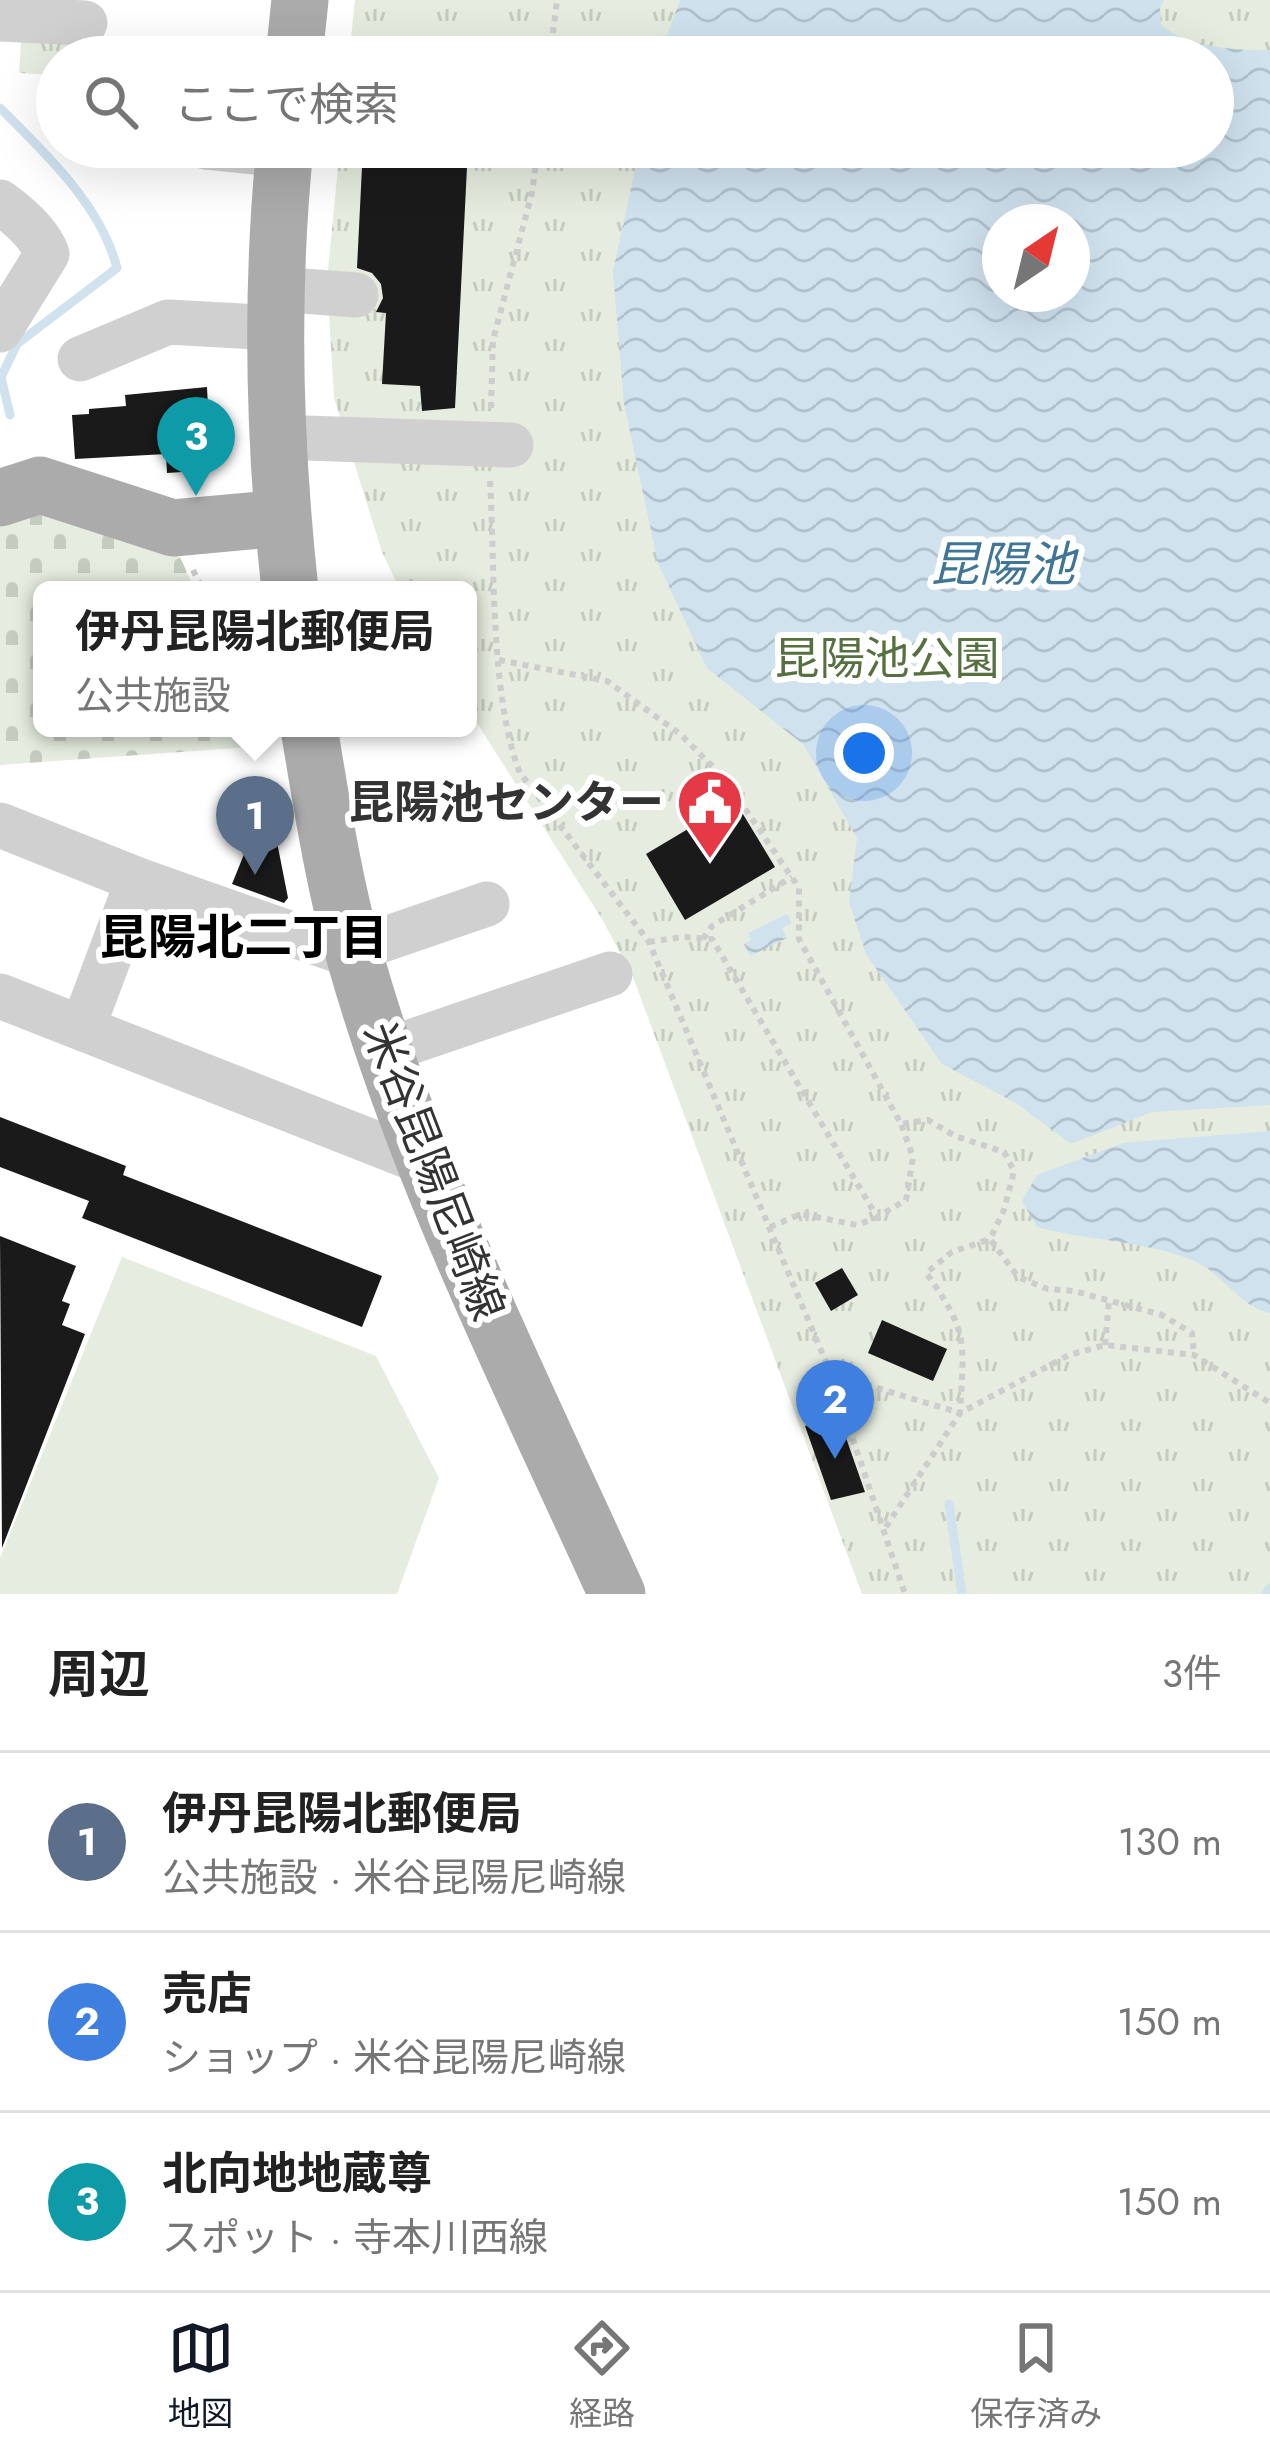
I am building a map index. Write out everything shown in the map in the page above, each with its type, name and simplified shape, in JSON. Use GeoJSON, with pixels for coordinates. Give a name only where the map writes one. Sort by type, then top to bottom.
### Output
{"type":"FeatureCollection","features":[{"type":"Feature","properties":{"kind":"main road"},"geometry":{"type":"LineString","coordinates":[[296,36],[300,0]]}},
{"type":"Feature","properties":{"kind":"main road"},"geometry":{"type":"LineString","coordinates":[[283,168],[275,309],[277,436],[289,581]]}},
{"type":"Feature","properties":{"kind":"main road"},"geometry":{"type":"LineString","coordinates":[[0,498],[40,485],[173,528],[283,518]]}},
{"type":"Feature","properties":{"kind":"main road","name":"米谷昆陽尼崎線"},"geometry":{"type":"LineString","coordinates":[[311,737],[354,953],[423,1162],[482,1303],[617,1594]]}},
{"type":"Feature","properties":{"kind":"street"},"geometry":{"type":"LineString","coordinates":[[0,20],[84,27]]}},
{"type":"Feature","properties":{"kind":"street"},"geometry":{"type":"LineString","coordinates":[[0,202],[45,246],[47,254],[2,318]]}},
{"type":"Feature","properties":{"kind":"street"},"geometry":{"type":"LineString","coordinates":[[80,359],[134,320],[168,322],[356,296]]}},
{"type":"Feature","properties":{"kind":"street"},"geometry":{"type":"LineString","coordinates":[[277,436],[500,444]]}},
{"type":"Feature","properties":{"kind":"street"},"geometry":{"type":"LineString","coordinates":[[0,825],[138,880],[354,953],[487,904]]}},
{"type":"Feature","properties":{"kind":"street"},"geometry":{"type":"LineString","coordinates":[[83,1027],[138,880]]}},
{"type":"Feature","properties":{"kind":"street"},"geometry":{"type":"LineString","coordinates":[[384,1051],[610,974]]}},
{"type":"Feature","properties":{"kind":"street"},"geometry":{"type":"LineString","coordinates":[[0,996],[423,1162]]}},
{"type":"Feature","properties":{"kind":"path"},"geometry":{"type":"LineString","coordinates":[[553,36],[557,0]]}},
{"type":"Feature","properties":{"kind":"path"},"geometry":{"type":"LineString","coordinates":[[535,168],[493,340],[500,444],[500,660],[508,744],[520,772],[649,942],[831,1374],[905,1594]]}},
{"type":"Feature","properties":{"kind":"path"},"geometry":{"type":"LineString","coordinates":[[500,660],[607,681],[680,734],[725,779],[800,888],[799,940],[901,1124],[914,1157],[906,1200],[877,1217],[856,1225],[801,1214],[770,1226]]}},
{"type":"Feature","properties":{"kind":"path"},"geometry":{"type":"LineString","coordinates":[[703,939],[712,926],[793,877]]}},
{"type":"Feature","properties":{"kind":"path"},"geometry":{"type":"LineString","coordinates":[[649,942],[712,939],[877,1217]]}},
{"type":"Feature","properties":{"kind":"path"},"geometry":{"type":"LineString","coordinates":[[901,1124],[928,1120],[955,1136],[1004,1152],[1015,1171],[990,1239],[952,1252],[926,1273],[964,1337],[960,1413]]}},
{"type":"Feature","properties":{"kind":"path"},"geometry":{"type":"LineString","coordinates":[[990,1239],[1018,1277],[1048,1289],[1074,1291],[1162,1315],[1192,1333],[1194,1355]]}},
{"type":"Feature","properties":{"kind":"path"},"geometry":{"type":"LineString","coordinates":[[1105,1345],[1109,1301]]}},
{"type":"Feature","properties":{"kind":"path"},"geometry":{"type":"LineString","coordinates":[[885,1528],[960,1413],[1069,1355],[1105,1345],[1194,1355],[1270,1403]]}},
{"type":"Feature","properties":{"kind":"path"},"geometry":{"type":"LineString","coordinates":[[831,1374],[960,1413]]}},
{"type":"Feature","properties":{"kind":"green space","name":"昆陽池公園"},"geometry":{"type":"Polygon","coordinates":[[[355,0],[1270,0],[1270,1594],[862,1594],[633,977],[602,919],[477,723],[477,581],[396,581],[382,552],[334,398],[327,280],[338,168],[1234,168],[1234,36],[351,36],[355,0]]]}},
{"type":"Feature","properties":{"kind":"green space"},"geometry":{"type":"Polygon","coordinates":[[[22,26],[72,33],[36,36],[36,74],[19,73],[22,26]]]}},
{"type":"Feature","properties":{"kind":"green space"},"geometry":{"type":"Polygon","coordinates":[[[65,505],[180,557],[191,581],[33,581],[33,737],[260,737],[264,746],[0,765],[0,522],[65,505]]]}},
{"type":"Feature","properties":{"kind":"green space"},"geometry":{"type":"Polygon","coordinates":[[[122,1257],[376,1356],[439,1478],[397,1594],[0,1594],[0,1558],[122,1257]]]}},
{"type":"Feature","properties":{"kind":"water","name":"昆陽池"},"geometry":{"type":"Polygon","coordinates":[[[680,0],[1164,0],[1161,25],[1180,36],[667,36],[680,0]]]}},
{"type":"Feature","properties":{"kind":"water","name":"昆陽池"},"geometry":{"type":"Polygon","coordinates":[[[1234,48],[1270,50],[1270,1105],[1152,1112],[1071,1144],[1016,1103],[942,1064],[866,954],[849,902],[857,838],[804,745],[707,668],[658,563],[624,404],[613,271],[635,168],[1234,168],[1234,48]]]}},
{"type":"Feature","properties":{"kind":"water"},"geometry":{"type":"Polygon","coordinates":[[[787,914],[792,923],[782,928],[787,938],[750,956],[744,944],[751,940],[748,933],[787,914]]]}},
{"type":"Feature","properties":{"kind":"water"},"geometry":{"type":"Polygon","coordinates":[[[1270,1131],[1270,1313],[1249,1304],[1194,1261],[1156,1249],[1037,1227],[1022,1201],[1037,1175],[1123,1143],[1270,1131]]]}},
{"type":"Feature","properties":{"kind":"building"},"geometry":{"type":"Polygon","coordinates":[[[362,168],[467,168],[455,408],[422,411],[420,386],[382,384],[386,313],[376,312],[383,298],[381,284],[372,273],[357,268],[362,168]]]}},
{"type":"Feature","properties":{"kind":"building"},"geometry":{"type":"Polygon","coordinates":[[[207,387],[211,470],[167,473],[166,454],[75,459],[72,415],[126,406],[125,395],[207,387]]]}},
{"type":"Feature","properties":{"kind":"building","name":"昆陽池センター"},"geometry":{"type":"Polygon","coordinates":[[[735,801],[775,867],[685,920],[646,854],[735,801]]]}},
{"type":"Feature","properties":{"kind":"building"},"geometry":{"type":"Polygon","coordinates":[[[253,832],[277,842],[288,898],[284,903],[232,884],[253,832]]]}},
{"type":"Feature","properties":{"kind":"building"},"geometry":{"type":"Polygon","coordinates":[[[0,1117],[126,1166],[123,1175],[382,1276],[362,1327],[82,1218],[89,1201],[0,1167],[0,1117]]]}},
{"type":"Feature","properties":{"kind":"building"},"geometry":{"type":"Polygon","coordinates":[[[0,1236],[76,1266],[62,1301],[70,1304],[62,1325],[85,1334],[2,1548],[0,1236]]]}},
{"type":"Feature","properties":{"kind":"building"},"geometry":{"type":"Polygon","coordinates":[[[842,1268],[858,1295],[831,1311],[815,1283],[842,1268]]]}},
{"type":"Feature","properties":{"kind":"building"},"geometry":{"type":"Polygon","coordinates":[[[882,1320],[947,1349],[933,1381],[868,1353],[882,1320]]]}},
{"type":"Feature","properties":{"kind":"building"},"geometry":{"type":"Polygon","coordinates":[[[838,1415],[865,1492],[831,1500],[805,1426],[838,1415]]]}},
{"type":"Feature","properties":{"kind":"waterway"},"geometry":{"type":"LineString","coordinates":[[0,108],[36,145]]}},
{"type":"Feature","properties":{"kind":"waterway"},"geometry":{"type":"LineString","coordinates":[[10,415],[1,377],[17,344],[117,268],[98,223],[58,168]]}},
{"type":"Feature","properties":{"kind":"waterway"},"geometry":{"type":"LineString","coordinates":[[949,1504],[962,1594]]}},
{"type":"Feature","properties":{"kind":"waterway"},"geometry":{"type":"LineString","coordinates":[[1266,1594],[1270,1588]]}},
{"type":"Feature","properties":{"kind":"place","name":"北向地地蔵尊"},"geometry":{"type":"Point","coordinates":[196,496]}},
{"type":"Feature","properties":{"kind":"place","name":"昆陽池センター"},"geometry":{"type":"Point","coordinates":[710,861]}},
{"type":"Feature","properties":{"kind":"place","name":"伊丹昆陽北郵便局"},"geometry":{"type":"Point","coordinates":[255,875]}},
{"type":"Feature","properties":{"kind":"place","name":"売店"},"geometry":{"type":"Point","coordinates":[835,1459]}},
{"type":"Feature","properties":{"kind":"district","name":"昆陽北二丁目"},"geometry":{"type":"Point","coordinates":[244,937]}}]}
